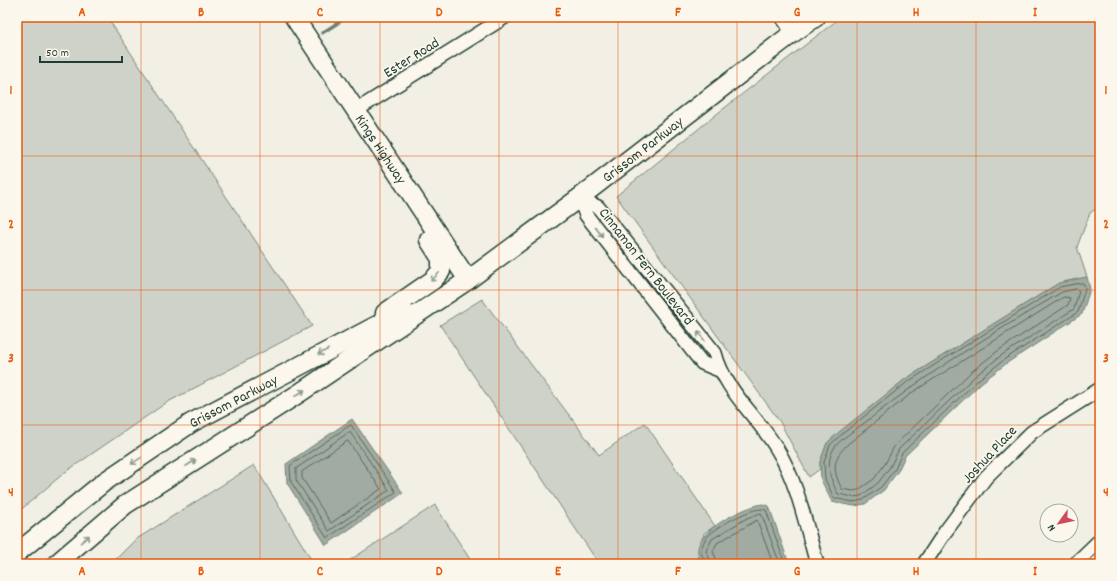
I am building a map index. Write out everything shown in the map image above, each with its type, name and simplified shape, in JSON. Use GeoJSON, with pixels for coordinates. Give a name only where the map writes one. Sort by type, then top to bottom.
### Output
{"type":"FeatureCollection","features":[{"type":"Feature","properties":{"kind":"main road","name":"Kings Highway"},"geometry":{"type":"LineString","coordinates":[[294,17],[468,280]]}},
{"type":"Feature","properties":{"kind":"main road","name":"Grissom Parkway"},"geometry":{"type":"LineString","coordinates":[[56,564],[125,505],[301,392],[468,280],[579,198],[793,33],[816,17]]}},
{"type":"Feature","properties":{"kind":"main road"},"geometry":{"type":"LineString","coordinates":[[358,334],[383,314],[433,280],[441,271],[441,259],[406,201],[402,181]]}},
{"type":"Feature","properties":{"kind":"main road","name":"Grissom Parkway"},"geometry":{"type":"LineString","coordinates":[[17,553],[104,482],[191,423],[358,334],[468,280]]}},
{"type":"Feature","properties":{"kind":"street","name":"Ester Road"},"geometry":{"type":"LineString","coordinates":[[355,111],[505,17]]}},
{"type":"Feature","properties":{"kind":"street"},"geometry":{"type":"LineString","coordinates":[[782,17],[793,33]]}},
{"type":"Feature","properties":{"kind":"street","name":"Cinnamon Fern Boulevard"},"geometry":{"type":"LineString","coordinates":[[579,198],[586,215],[702,363],[719,370],[778,450],[794,484],[817,564]]}},
{"type":"Feature","properties":{"kind":"street","name":"Joshua Place"},"geometry":{"type":"LineString","coordinates":[[924,564],[945,532],[986,477],[1032,432],[1100,388]]}},
{"type":"Feature","properties":{"kind":"street"},"geometry":{"type":"LineString","coordinates":[[1075,564],[1100,540]]}},
{"type":"Feature","properties":{"kind":"shaded area"},"geometry":{"type":"Polygon","coordinates":[[[17,17],[107,17],[312,326],[166,403],[64,473],[17,513],[17,17]]]}},
{"type":"Feature","properties":{"kind":"shaded area"},"geometry":{"type":"Polygon","coordinates":[[[841,17],[1099,17],[1100,206],[1090,213],[1077,247],[1087,277],[1059,283],[904,380],[827,443],[820,462],[820,469],[809,477],[780,422],[616,196],[718,113],[841,17]]]}},
{"type":"Feature","properties":{"kind":"shaded area"},"geometry":{"type":"Polygon","coordinates":[[[482,299],[599,455],[645,423],[715,526],[704,533],[698,558],[704,564],[599,564],[440,325],[482,299]]]}},
{"type":"Feature","properties":{"kind":"shaded area"},"geometry":{"type":"Polygon","coordinates":[[[254,465],[314,564],[111,564],[135,540],[254,465]]]}},
{"type":"Feature","properties":{"kind":"shaded area"},"geometry":{"type":"Polygon","coordinates":[[[435,505],[473,564],[344,564],[435,505]]]}},
{"type":"Feature","properties":{"kind":"water"},"geometry":{"type":"Polygon","coordinates":[[[1087,277],[1090,289],[1082,314],[1007,363],[981,383],[905,456],[898,471],[884,490],[865,504],[854,506],[832,502],[821,480],[820,462],[827,443],[839,432],[904,380],[1025,304],[1059,283],[1087,277]]]}},
{"type":"Feature","properties":{"kind":"water"},"geometry":{"type":"Polygon","coordinates":[[[352,419],[403,493],[326,545],[287,483],[286,464],[352,419]]]}},
{"type":"Feature","properties":{"kind":"water"},"geometry":{"type":"Polygon","coordinates":[[[762,504],[769,506],[789,564],[704,564],[698,554],[699,544],[705,535],[715,526],[740,511],[762,504]]]}},
{"type":"Feature","properties":{"kind":"waterway"},"geometry":{"type":"LineString","coordinates":[[322,33],[347,17]]}}]}
